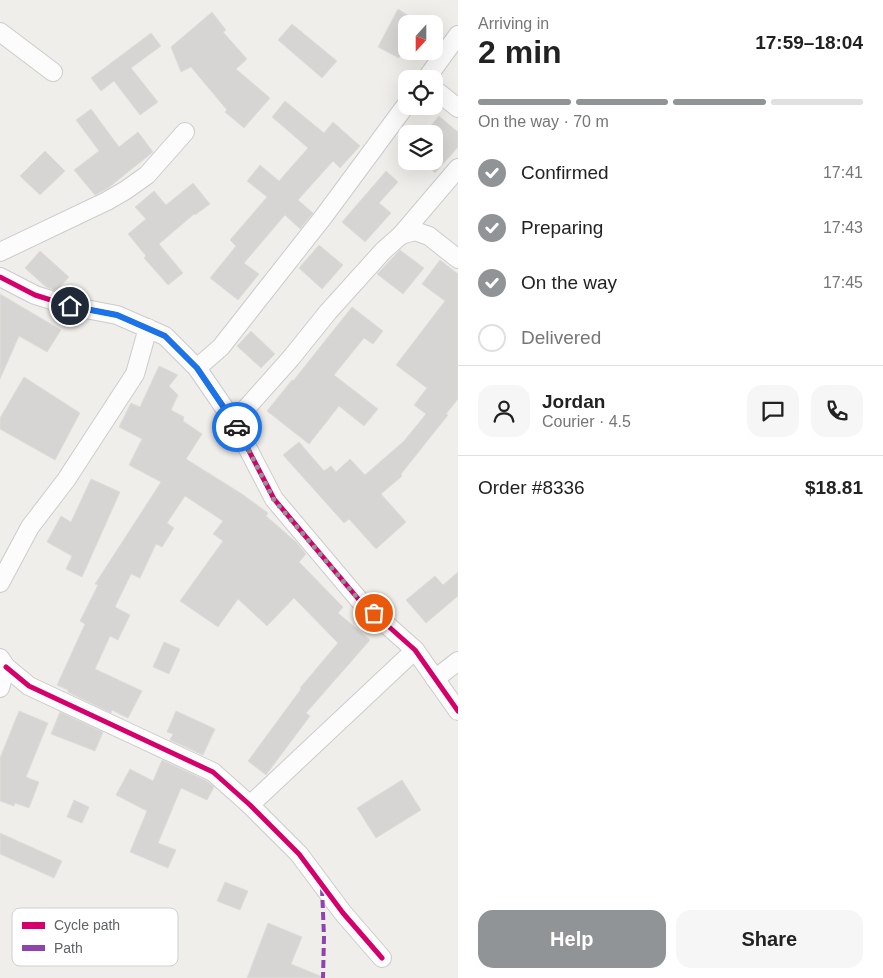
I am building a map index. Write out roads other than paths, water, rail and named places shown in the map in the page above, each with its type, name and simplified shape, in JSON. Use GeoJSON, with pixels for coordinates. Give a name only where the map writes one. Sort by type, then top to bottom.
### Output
{"type":"FeatureCollection","features":[{"type":"Feature","properties":{"kind":"street"},"geometry":{"type":"LineString","coordinates":[[0,32],[54,72]]}},
{"type":"Feature","properties":{"kind":"street"},"geometry":{"type":"LineString","coordinates":[[433,70],[458,35]]}},
{"type":"Feature","properties":{"kind":"street"},"geometry":{"type":"LineString","coordinates":[[443,96],[458,108]]}},
{"type":"Feature","properties":{"kind":"street"},"geometry":{"type":"LineString","coordinates":[[197,368],[221,347],[324,216],[399,115]]}},
{"type":"Feature","properties":{"kind":"street"},"geometry":{"type":"LineString","coordinates":[[0,252],[126,190],[147,175],[185,132]]}},
{"type":"Feature","properties":{"kind":"street"},"geometry":{"type":"LineString","coordinates":[[234,422],[291,358],[328,312],[383,251],[401,235],[458,168]]}},
{"type":"Feature","properties":{"kind":"street"},"geometry":{"type":"LineString","coordinates":[[401,235],[415,231],[429,236],[458,258]]}},
{"type":"Feature","properties":{"kind":"street"},"geometry":{"type":"LineString","coordinates":[[0,277],[35,295],[70,306],[117,315],[165,336],[197,368],[234,422],[274,500],[360,601],[415,650],[458,711]]}},
{"type":"Feature","properties":{"kind":"street"},"geometry":{"type":"LineString","coordinates":[[0,583],[30,527],[66,480],[135,374],[148,328]]}},
{"type":"Feature","properties":{"kind":"street"},"geometry":{"type":"LineString","coordinates":[[250,805],[415,650]]}},
{"type":"Feature","properties":{"kind":"street"},"geometry":{"type":"LineString","coordinates":[[436,679],[458,661]]}},
{"type":"Feature","properties":{"kind":"street"},"geometry":{"type":"LineString","coordinates":[[3,662],[29,686],[213,772],[250,805],[299,854],[343,913],[382,958]]}},
{"type":"Feature","properties":{"kind":"street"},"geometry":{"type":"LineString","coordinates":[[0,688],[3,662]]}}]}
